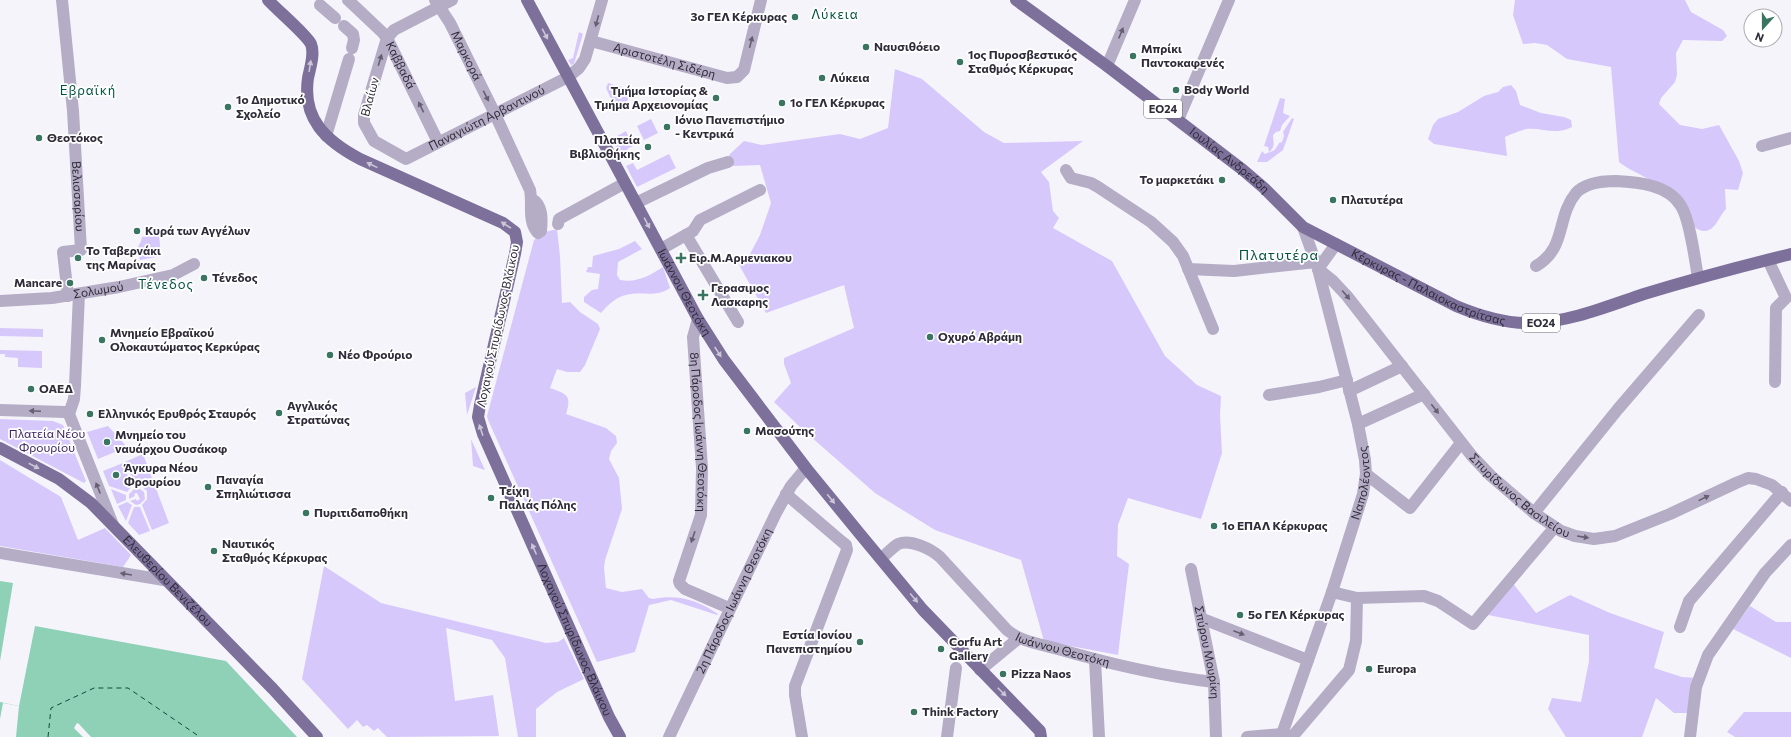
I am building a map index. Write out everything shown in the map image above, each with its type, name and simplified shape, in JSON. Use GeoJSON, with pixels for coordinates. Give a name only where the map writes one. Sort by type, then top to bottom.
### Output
{"type":"FeatureCollection","features":[{"type":"Feature","properties":{"kind":"main road","name":"Λοχαγού Σπυρίδωνος Βλάικου"},"geometry":{"type":"LineString","coordinates":[[268,0],[311,44],[312,58],[307,90],[308,104],[313,118],[326,136],[346,151],[360,159],[503,223],[515,232],[517,242],[515,254],[480,405],[479,422],[482,434],[609,716],[620,737]]}},
{"type":"Feature","properties":{"kind":"main road","name":"Ιωάννου Θεοτόκη"},"geometry":{"type":"LineString","coordinates":[[527,0],[698,319],[724,360],[806,468],[923,610],[1040,731],[1041,737]]}},
{"type":"Feature","properties":{"kind":"main road","name":"Ιουλίας Ανδρεάδη"},"geometry":{"type":"LineString","coordinates":[[1016,0],[1107,66],[1253,178],[1303,227]]}},
{"type":"Feature","properties":{"kind":"main road","name":"Κέρκυρας - Παλαιοκαστρίτσας"},"geometry":{"type":"LineString","coordinates":[[1303,227],[1465,310],[1487,318],[1513,322],[1540,323],[1560,320],[1698,278],[1791,254]]}},
{"type":"Feature","properties":{"kind":"main road","name":"Ελευθερίου Βενιζέλου"},"geometry":{"type":"LineString","coordinates":[[0,448],[63,482],[91,503],[164,580],[273,689],[317,737]]}},
{"type":"Feature","properties":{"kind":"street","name":"Βελισσαρίου"},"geometry":{"type":"LineString","coordinates":[[62,0],[73,111],[81,250],[63,252],[78,295]]}},
{"type":"Feature","properties":{"kind":"street","name":"Καββαδά"},"geometry":{"type":"LineString","coordinates":[[348,0],[384,32],[438,142]]}},
{"type":"Feature","properties":{"kind":"street"},"geometry":{"type":"LineString","coordinates":[[387,38],[394,30],[438,3],[452,0]]}},
{"type":"Feature","properties":{"kind":"street","name":"Παναγιώτη Αρβαντινού"},"geometry":{"type":"LineString","coordinates":[[406,159],[568,77],[579,68],[585,59],[602,0]]}},
{"type":"Feature","properties":{"kind":"street","name":"Αριστοτέλη Σιδέρη"},"geometry":{"type":"LineString","coordinates":[[591,41],[727,78],[737,77],[744,70],[761,0]]}},
{"type":"Feature","properties":{"kind":"street"},"geometry":{"type":"LineString","coordinates":[[1107,66],[1135,0]]}},
{"type":"Feature","properties":{"kind":"street"},"geometry":{"type":"LineString","coordinates":[[1178,120],[1229,0]]}},
{"type":"Feature","properties":{"kind":"street","name":"Μαρκορά"},"geometry":{"type":"LineString","coordinates":[[438,3],[495,114],[530,190],[532,199]]}},
{"type":"Feature","properties":{"kind":"street"},"geometry":{"type":"LineString","coordinates":[[320,5],[353,34],[354,40],[326,136]]}},
{"type":"Feature","properties":{"kind":"street","name":"Βλαίων"},"geometry":{"type":"LineString","coordinates":[[387,38],[364,115],[364,123],[374,141],[406,159]]}},
{"type":"Feature","properties":{"kind":"street"},"geometry":{"type":"LineString","coordinates":[[1762,146],[1791,138]]}},
{"type":"Feature","properties":{"kind":"street"},"geometry":{"type":"LineString","coordinates":[[636,203],[708,168],[728,162]]}},
{"type":"Feature","properties":{"kind":"street"},"geometry":{"type":"LineString","coordinates":[[1066,170],[1071,178],[1091,183],[1151,222],[1173,242],[1183,256],[1213,329]]}},
{"type":"Feature","properties":{"kind":"street"},"geometry":{"type":"LineString","coordinates":[[1536,266],[1545,261],[1554,249],[1569,206],[1576,193],[1588,186],[1606,182],[1648,184],[1659,188],[1674,198],[1681,205],[1685,215],[1698,278]]}},
{"type":"Feature","properties":{"kind":"street"},"geometry":{"type":"LineString","coordinates":[[558,224],[559,219],[625,183]]}},
{"type":"Feature","properties":{"kind":"street"},"geometry":{"type":"LineString","coordinates":[[660,249],[695,230],[700,220],[760,190]]}},
{"type":"Feature","properties":{"kind":"street","name":"Ναπολέοντος"},"geometry":{"type":"LineString","coordinates":[[1289,736],[1308,660],[1332,592],[1363,494],[1366,474],[1365,460],[1358,424],[1316,266],[1303,227]]}},
{"type":"Feature","properties":{"kind":"street"},"geometry":{"type":"LineString","coordinates":[[686,235],[738,322]]}},
{"type":"Feature","properties":{"kind":"street"},"geometry":{"type":"LineString","coordinates":[[1188,269],[1234,271],[1316,266],[1336,244]]}},
{"type":"Feature","properties":{"kind":"street"},"geometry":{"type":"LineString","coordinates":[[1768,260],[1786,298],[1776,308],[1775,382]]}},
{"type":"Feature","properties":{"kind":"street","name":"Σολωμού"},"geometry":{"type":"LineString","coordinates":[[0,301],[18,301],[78,295],[173,275],[194,264]]}},
{"type":"Feature","properties":{"kind":"street","name":"Σπυρίδωνος Βασιλείου"},"geometry":{"type":"LineString","coordinates":[[1316,266],[1342,290],[1461,443],[1491,476],[1554,528],[1567,534],[1584,538],[1601,539],[1615,536],[1670,514],[1748,478],[1766,482],[1782,492],[1791,501]]}},
{"type":"Feature","properties":{"kind":"street"},"geometry":{"type":"LineString","coordinates":[[78,295],[75,386],[74,398],[69,414],[113,525]]}},
{"type":"Feature","properties":{"kind":"street"},"geometry":{"type":"LineString","coordinates":[[1534,513],[1618,409],[1699,315]]}},
{"type":"Feature","properties":{"kind":"street","name":"8η Πάροδος Ιωάννη Θεοτόκη"},"geometry":{"type":"LineString","coordinates":[[698,319],[694,329],[693,340],[702,468],[701,514],[679,581],[685,589],[729,608]]}},
{"type":"Feature","properties":{"kind":"street"},"geometry":{"type":"LineString","coordinates":[[1268,395],[1319,387],[1348,386],[1402,366]]}},
{"type":"Feature","properties":{"kind":"street"},"geometry":{"type":"LineString","coordinates":[[1358,424],[1424,394]]}},
{"type":"Feature","properties":{"kind":"street"},"geometry":{"type":"LineString","coordinates":[[0,410],[65,412],[69,414]]}},
{"type":"Feature","properties":{"kind":"street"},"geometry":{"type":"LineString","coordinates":[[1366,474],[1410,508],[1461,443]]}},
{"type":"Feature","properties":{"kind":"street","name":"2η Πάροδος Ιωάννη Θεοτόκη"},"geometry":{"type":"LineString","coordinates":[[669,737],[729,608],[786,494],[794,480],[806,468]]}},
{"type":"Feature","properties":{"kind":"street"},"geometry":{"type":"LineString","coordinates":[[1680,626],[1689,601],[1782,492]]}},
{"type":"Feature","properties":{"kind":"street"},"geometry":{"type":"LineString","coordinates":[[786,494],[846,545],[847,550],[795,686],[795,695],[802,737]]}},
{"type":"Feature","properties":{"kind":"street"},"geometry":{"type":"LineString","coordinates":[[1332,592],[1357,598],[1424,596],[1438,601],[1473,624],[1554,528]]}},
{"type":"Feature","properties":{"kind":"street","name":"Ιωάννου Θεοτόκη"},"geometry":{"type":"LineString","coordinates":[[881,559],[895,547],[903,543],[922,546],[940,557],[1007,630],[1019,638],[1095,660],[1160,674],[1214,682]]}},
{"type":"Feature","properties":{"kind":"street"},"geometry":{"type":"LineString","coordinates":[[1690,737],[1696,687],[1708,654],[1765,572],[1791,545]]}},
{"type":"Feature","properties":{"kind":"street"},"geometry":{"type":"LineString","coordinates":[[0,553],[164,580]]}},
{"type":"Feature","properties":{"kind":"street","name":"Σπύρου Μουρίκη"},"geometry":{"type":"LineString","coordinates":[[1191,569],[1203,619],[1214,682],[1216,737]]}},
{"type":"Feature","properties":{"kind":"street"},"geometry":{"type":"LineString","coordinates":[[1247,737],[1289,736],[1349,670],[1356,641],[1357,598]]}},
{"type":"Feature","properties":{"kind":"street"},"geometry":{"type":"LineString","coordinates":[[1203,619],[1308,660]]}},
{"type":"Feature","properties":{"kind":"street"},"geometry":{"type":"LineString","coordinates":[[980,670],[1019,638]]}},
{"type":"Feature","properties":{"kind":"street"},"geometry":{"type":"LineString","coordinates":[[1095,660],[1099,737]]}},
{"type":"Feature","properties":{"kind":"street"},"geometry":{"type":"LineString","coordinates":[[947,737],[956,668]]}},
{"type":"Feature","properties":{"kind":"green space"},"geometry":{"type":"Polygon","coordinates":[[[1515,0],[1685,0],[1691,12],[1723,30],[1727,36],[1722,41],[1683,40],[1676,53],[1677,75],[1675,82],[1661,98],[1659,104],[1680,125],[1702,129],[1719,125],[1739,161],[1743,173],[1738,190],[1725,189],[1726,209],[1712,228],[1705,231],[1694,227],[1658,186],[1619,162],[1611,67],[1567,59],[1547,45],[1535,43],[1523,44],[1513,15],[1515,0]]]}},
{"type":"Feature","properties":{"kind":"green space"},"geometry":{"type":"Polygon","coordinates":[[[579,32],[583,34],[574,64],[571,65],[568,60],[573,58],[579,32]]]}},
{"type":"Feature","properties":{"kind":"green space"},"geometry":{"type":"Polygon","coordinates":[[[895,69],[922,79],[984,132],[1004,143],[1083,141],[1041,172],[1049,182],[1053,211],[1059,218],[1053,228],[1112,261],[1165,356],[1197,385],[1221,396],[1220,415],[1222,453],[1201,519],[1128,498],[1118,525],[1117,556],[1129,564],[1118,655],[1044,641],[1021,560],[935,530],[875,493],[802,429],[774,402],[791,383],[784,364],[784,358],[854,328],[844,285],[766,313],[738,263],[750,254],[760,235],[771,203],[760,165],[732,166],[729,155],[744,141],[762,145],[840,134],[860,139],[888,128],[895,69]]]}},
{"type":"Feature","properties":{"kind":"green space"},"geometry":{"type":"Polygon","coordinates":[[[608,83],[631,90],[625,108],[617,112],[606,88],[608,83]]]}},
{"type":"Feature","properties":{"kind":"green space"},"geometry":{"type":"Polygon","coordinates":[[[1511,85],[1516,91],[1520,105],[1541,113],[1564,117],[1571,120],[1572,127],[1559,131],[1526,129],[1505,137],[1507,156],[1434,144],[1428,139],[1433,125],[1438,119],[1458,112],[1484,96],[1498,92],[1503,87],[1511,85]]]}},
{"type":"Feature","properties":{"kind":"green space"},"geometry":{"type":"Polygon","coordinates":[[[1280,98],[1285,99],[1283,113],[1290,116],[1282,125],[1280,131],[1273,135],[1274,142],[1269,152],[1268,147],[1264,146],[1280,98]]]}},
{"type":"Feature","properties":{"kind":"green space"},"geometry":{"type":"Polygon","coordinates":[[[1292,118],[1294,119],[1283,150],[1267,162],[1257,162],[1262,151],[1265,154],[1273,151],[1279,143],[1282,142],[1284,136],[1283,132],[1292,118]]]}},
{"type":"Feature","properties":{"kind":"green space"},"geometry":{"type":"Polygon","coordinates":[[[651,119],[658,133],[644,140],[637,126],[651,119]]]}},
{"type":"Feature","properties":{"kind":"green space"},"geometry":{"type":"Polygon","coordinates":[[[626,131],[633,146],[627,149],[630,155],[622,159],[612,139],[626,131]]]}},
{"type":"Feature","properties":{"kind":"green space"},"geometry":{"type":"Polygon","coordinates":[[[669,154],[676,168],[637,187],[626,166],[633,163],[637,170],[669,154]]]}},
{"type":"Feature","properties":{"kind":"green space"},"geometry":{"type":"Polygon","coordinates":[[[557,229],[562,303],[570,302],[580,312],[598,324],[600,329],[585,365],[580,372],[567,372],[557,369],[550,388],[567,396],[568,408],[566,414],[606,428],[616,436],[617,443],[611,451],[609,459],[619,478],[622,509],[605,560],[604,568],[606,588],[622,592],[642,589],[649,598],[653,599],[670,597],[687,599],[703,605],[718,614],[717,615],[671,600],[649,605],[635,652],[597,662],[487,416],[534,240],[545,232],[557,229]]]}},
{"type":"Feature","properties":{"kind":"green space"},"geometry":{"type":"Polygon","coordinates":[[[159,234],[161,256],[140,260],[137,249],[142,237],[159,234]]]}},
{"type":"Feature","properties":{"kind":"green space"},"geometry":{"type":"Polygon","coordinates":[[[635,241],[642,249],[618,262],[617,275],[620,280],[637,280],[663,267],[670,288],[654,294],[632,294],[622,296],[612,302],[601,313],[584,302],[584,297],[592,290],[598,289],[600,274],[586,272],[588,267],[592,267],[593,256],[619,249],[635,241]]]}},
{"type":"Feature","properties":{"kind":"green space"},"geometry":{"type":"Polygon","coordinates":[[[0,328],[43,329],[43,337],[0,336],[0,328]]]}},
{"type":"Feature","properties":{"kind":"green space"},"geometry":{"type":"Polygon","coordinates":[[[0,350],[42,351],[42,368],[18,367],[18,358],[5,357],[5,354],[0,354],[0,350]]]}},
{"type":"Feature","properties":{"kind":"green space"},"geometry":{"type":"Polygon","coordinates":[[[476,387],[467,415],[465,393],[476,387]]]}},
{"type":"Feature","properties":{"kind":"green space","name":"Πλατεία Νέου Φρουρίου"},"geometry":{"type":"Polygon","coordinates":[[[0,419],[53,421],[63,425],[86,481],[84,483],[0,439],[0,419]]]}},
{"type":"Feature","properties":{"kind":"green space"},"geometry":{"type":"Polygon","coordinates":[[[108,426],[127,447],[98,459],[87,432],[108,426]]]}},
{"type":"Feature","properties":{"kind":"green space"},"geometry":{"type":"Polygon","coordinates":[[[471,439],[485,470],[473,466],[471,439]]]}},
{"type":"Feature","properties":{"kind":"green space"},"geometry":{"type":"Polygon","coordinates":[[[143,454],[169,523],[152,530],[142,505],[147,499],[147,491],[141,486],[135,486],[125,462],[143,454]]]}},
{"type":"Feature","properties":{"kind":"green space"},"geometry":{"type":"Polygon","coordinates":[[[0,460],[61,497],[78,540],[105,528],[131,555],[123,567],[0,546],[0,460]]]}},
{"type":"Feature","properties":{"kind":"green space"},"geometry":{"type":"Polygon","coordinates":[[[123,463],[132,486],[127,492],[109,486],[103,471],[123,463]]]}},
{"type":"Feature","properties":{"kind":"green space"},"geometry":{"type":"Polygon","coordinates":[[[111,489],[126,495],[126,500],[117,504],[111,489]]]}},
{"type":"Feature","properties":{"kind":"green space"},"geometry":{"type":"Polygon","coordinates":[[[134,489],[140,489],[144,492],[145,499],[140,504],[136,505],[130,501],[136,499],[137,501],[140,499],[137,493],[129,499],[129,494],[134,489]]]}},
{"type":"Feature","properties":{"kind":"green space"},"geometry":{"type":"Polygon","coordinates":[[[127,502],[132,505],[126,521],[118,506],[127,502]]]}},
{"type":"Feature","properties":{"kind":"green space"},"geometry":{"type":"Polygon","coordinates":[[[134,507],[140,507],[150,531],[139,535],[128,523],[134,507]]]}},
{"type":"Feature","properties":{"kind":"green space"},"geometry":{"type":"Polygon","coordinates":[[[324,566],[381,603],[546,643],[558,642],[564,638],[584,679],[557,692],[536,709],[536,737],[518,737],[505,658],[492,640],[446,628],[455,701],[493,695],[499,736],[387,737],[378,728],[374,731],[367,725],[363,727],[357,720],[348,729],[302,679],[324,566]]]}},
{"type":"Feature","properties":{"kind":"green space"},"geometry":{"type":"Polygon","coordinates":[[[1512,582],[1536,613],[1570,595],[1610,613],[1664,632],[1654,668],[1682,677],[1698,678],[1689,713],[1674,713],[1656,698],[1642,737],[1566,737],[1548,709],[1552,698],[1581,702],[1589,661],[1589,635],[1488,615],[1512,582]]]}},
{"type":"Feature","properties":{"kind":"green space"},"geometry":{"type":"Polygon","coordinates":[[[1750,606],[1776,622],[1791,622],[1791,658],[1733,629],[1750,606]]]}},
{"type":"Feature","properties":{"kind":"green space"},"geometry":{"type":"Polygon","coordinates":[[[1744,712],[1791,712],[1791,737],[1735,737],[1727,732],[1744,712]]]}},
{"type":"Feature","properties":{"kind":"shaded area"},"geometry":{"type":"Polygon","coordinates":[[[0,581],[13,583],[0,661],[0,581]]]}},
{"type":"Feature","properties":{"kind":"shaded area"},"geometry":{"type":"Polygon","coordinates":[[[35,626],[226,661],[297,737],[0,737],[0,702],[19,706],[35,626]]]}},
{"type":"Feature","properties":{"kind":"pier"},"geometry":{"type":"Polygon","coordinates":[[[3,703],[19,706],[16,737],[0,737],[0,719],[3,703]]]}},
{"type":"Feature","properties":{"kind":"pier"},"geometry":{"type":"Polygon","coordinates":[[[77,723],[91,737],[83,737],[74,728],[77,723]]]}},
{"type":"Feature","properties":{"kind":"ferry route"},"geometry":{"type":"LineString","coordinates":[[48,737],[51,708],[94,688],[128,688],[200,737]]}},
{"type":"Feature","properties":{"kind":"place","name":"3ο ΓΕΛ Κέρκυρας"},"geometry":{"type":"Point","coordinates":[795,17]}},
{"type":"Feature","properties":{"kind":"place","name":"Ναυσιθόειο"},"geometry":{"type":"Point","coordinates":[866,47]}},
{"type":"Feature","properties":{"kind":"place","name":"Μπρίκι Παντοκαφενές"},"geometry":{"type":"Point","coordinates":[1133,56]}},
{"type":"Feature","properties":{"kind":"place","name":"1ος Πυροσβεστικός Σταθμός Κέρκυρας"},"geometry":{"type":"Point","coordinates":[960,62]}},
{"type":"Feature","properties":{"kind":"place","name":"Λύκεια"},"geometry":{"type":"Point","coordinates":[822,78]}},
{"type":"Feature","properties":{"kind":"place","name":"Body World"},"geometry":{"type":"Point","coordinates":[1176,90]}},
{"type":"Feature","properties":{"kind":"place","name":"Τμήμα Ιστορίας & Τμήμα Αρχειονομίας"},"geometry":{"type":"Point","coordinates":[716,98]}},
{"type":"Feature","properties":{"kind":"place","name":"1ο ΓΕΛ Κέρκυρας"},"geometry":{"type":"Point","coordinates":[782,103]}},
{"type":"Feature","properties":{"kind":"place","name":"1ο Δημοτικό Σχολείο"},"geometry":{"type":"Point","coordinates":[228,107]}},
{"type":"Feature","properties":{"kind":"place","name":"Ιόνιο Πανεπιστήμιο - Κεντρικά"},"geometry":{"type":"Point","coordinates":[667,127]}},
{"type":"Feature","properties":{"kind":"place","name":"Θεοτόκος"},"geometry":{"type":"Point","coordinates":[39,138]}},
{"type":"Feature","properties":{"kind":"place","name":"Πλατεία Βιβλιοθήκης"},"geometry":{"type":"Point","coordinates":[648,147]}},
{"type":"Feature","properties":{"kind":"place","name":"Το μαρκετάκι"},"geometry":{"type":"Point","coordinates":[1222,180]}},
{"type":"Feature","properties":{"kind":"place","name":"Πλατυτέρα"},"geometry":{"type":"Point","coordinates":[1333,200]}},
{"type":"Feature","properties":{"kind":"place","name":"Κυρά των Αγγέλων"},"geometry":{"type":"Point","coordinates":[137,231]}},
{"type":"Feature","properties":{"kind":"place","name":"Το Ταβερνάκι της Μαρίνας"},"geometry":{"type":"Point","coordinates":[78,258]}},
{"type":"Feature","properties":{"kind":"place","name":"Ειρ.Μ.Αρμενιακου"},"geometry":{"type":"Point","coordinates":[681,258]}},
{"type":"Feature","properties":{"kind":"place","name":"Τένεδος"},"geometry":{"type":"Point","coordinates":[204,278]}},
{"type":"Feature","properties":{"kind":"place","name":"Mancare"},"geometry":{"type":"Point","coordinates":[70,283]}},
{"type":"Feature","properties":{"kind":"place","name":"Γερασιμος Λασκαρης"},"geometry":{"type":"Point","coordinates":[703,295]}},
{"type":"Feature","properties":{"kind":"place","name":"Οχυρό Αβράμη"},"geometry":{"type":"Point","coordinates":[930,337]}},
{"type":"Feature","properties":{"kind":"place","name":"Μνημείο Εβραϊκού Ολοκαυτώματος Κερκύρας"},"geometry":{"type":"Point","coordinates":[102,340]}},
{"type":"Feature","properties":{"kind":"place","name":"Νέο Φρούριο"},"geometry":{"type":"Point","coordinates":[330,355]}},
{"type":"Feature","properties":{"kind":"place","name":"ΟΑΕΔ"},"geometry":{"type":"Point","coordinates":[31,389]}},
{"type":"Feature","properties":{"kind":"place","name":"Αγγλικός Στρατώνας"},"geometry":{"type":"Point","coordinates":[279,413]}},
{"type":"Feature","properties":{"kind":"place","name":"Ελληνικός Ερυθρός Σταυρός"},"geometry":{"type":"Point","coordinates":[90,414]}},
{"type":"Feature","properties":{"kind":"place","name":"Μασούτης"},"geometry":{"type":"Point","coordinates":[747,431]}},
{"type":"Feature","properties":{"kind":"place","name":"Μνημείο του ναυάρχου Ουσάκοφ"},"geometry":{"type":"Point","coordinates":[107,442]}},
{"type":"Feature","properties":{"kind":"place","name":"Άγκυρα Νέου Φρουρίου"},"geometry":{"type":"Point","coordinates":[116,475]}},
{"type":"Feature","properties":{"kind":"place","name":"Παναγία Σπηλιώτισσα"},"geometry":{"type":"Point","coordinates":[208,487]}},
{"type":"Feature","properties":{"kind":"place","name":"Τείχη Παλιάς Πόλης"},"geometry":{"type":"Point","coordinates":[491,498]}},
{"type":"Feature","properties":{"kind":"place","name":"Πυριτιδαποθήκη"},"geometry":{"type":"Point","coordinates":[306,513]}},
{"type":"Feature","properties":{"kind":"place","name":"1ο ΕΠΑΛ Κέρκυρας"},"geometry":{"type":"Point","coordinates":[1214,526]}},
{"type":"Feature","properties":{"kind":"place","name":"Ναυτικός Σταθμός Κέρκυρας"},"geometry":{"type":"Point","coordinates":[214,551]}},
{"type":"Feature","properties":{"kind":"place","name":"5ο ΓΕΛ Κέρκυρας"},"geometry":{"type":"Point","coordinates":[1240,615]}},
{"type":"Feature","properties":{"kind":"place","name":"Εστία Ιονίου Πανεπιστημίου"},"geometry":{"type":"Point","coordinates":[860,642]}},
{"type":"Feature","properties":{"kind":"place","name":"Corfu Art Gallery"},"geometry":{"type":"Point","coordinates":[941,649]}},
{"type":"Feature","properties":{"kind":"place","name":"Europa"},"geometry":{"type":"Point","coordinates":[1369,669]}},
{"type":"Feature","properties":{"kind":"place","name":"Pizza Naos"},"geometry":{"type":"Point","coordinates":[1003,674]}},
{"type":"Feature","properties":{"kind":"place","name":"Think Factory"},"geometry":{"type":"Point","coordinates":[914,712]}},
{"type":"Feature","properties":{"kind":"district","name":"Λύκεια"},"geometry":{"type":"Point","coordinates":[835,14]}},
{"type":"Feature","properties":{"kind":"district","name":"Εβραϊκή"},"geometry":{"type":"Point","coordinates":[88,90]}},
{"type":"Feature","properties":{"kind":"district","name":"Πλατυτέρα"},"geometry":{"type":"Point","coordinates":[1279,255]}},
{"type":"Feature","properties":{"kind":"district","name":"Τένεδος"},"geometry":{"type":"Point","coordinates":[166,284]}}]}
